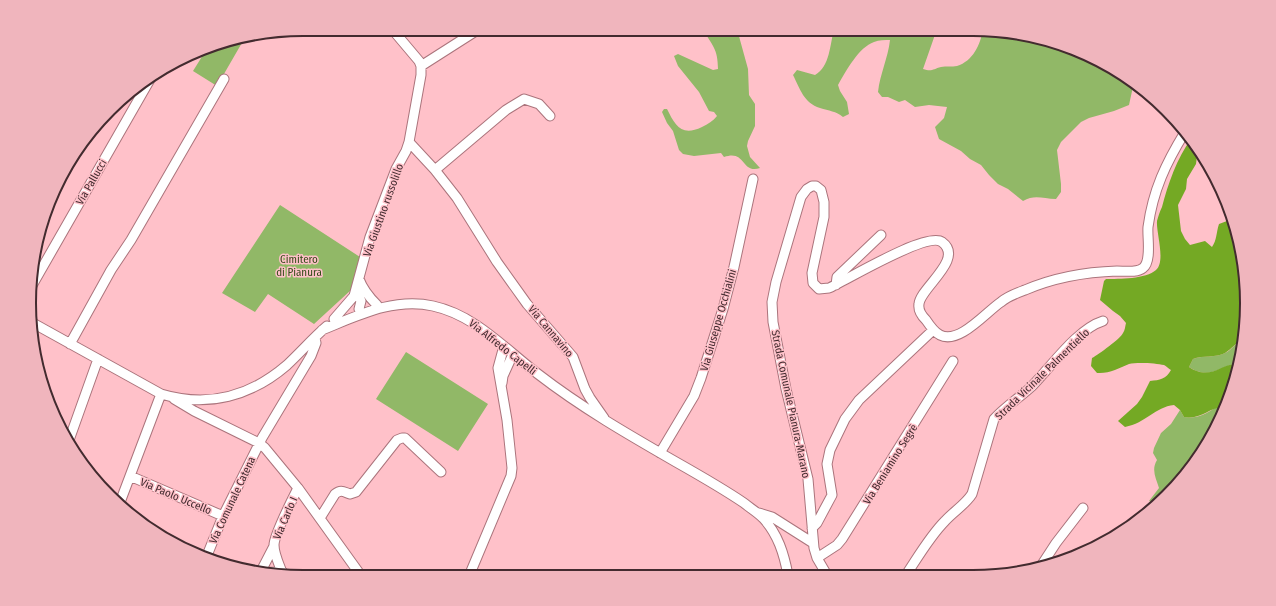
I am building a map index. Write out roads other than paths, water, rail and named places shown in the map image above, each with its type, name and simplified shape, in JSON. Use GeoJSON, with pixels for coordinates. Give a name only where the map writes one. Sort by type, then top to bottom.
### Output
{"type":"FeatureCollection","features":[{"type":"Feature","properties":{"kind":"street"},"geometry":{"type":"LineString","coordinates":[[398,36],[419,61],[421,66],[468,36]]}},
{"type":"Feature","properties":{"kind":"street","name":"Via Giustino russolillo"},"geometry":{"type":"LineString","coordinates":[[355,295],[370,237],[396,169],[406,151],[409,142],[421,75],[421,66]]}},
{"type":"Feature","properties":{"kind":"street"},"geometry":{"type":"LineString","coordinates":[[70,344],[224,79]]}},
{"type":"Feature","properties":{"kind":"street","name":"Via Pallucci"},"geometry":{"type":"LineString","coordinates":[[38,276],[146,87]]}},
{"type":"Feature","properties":{"kind":"street"},"geometry":{"type":"LineString","coordinates":[[435,170],[506,110],[524,99],[539,104],[550,116]]}},
{"type":"Feature","properties":{"kind":"street","name":"Strada Comunale Pianura-Marano"},"geometry":{"type":"LineString","coordinates":[[824,570],[818,558],[813,543],[807,472],[786,389],[773,322],[772,302],[776,282],[801,197],[807,189],[812,186],[821,190],[824,202],[824,217],[812,274],[813,283],[819,289],[829,288],[898,252],[921,243],[935,240],[942,242],[948,249],[948,257],[941,271],[922,297],[919,306],[921,313],[933,330],[944,337],[949,337],[963,332],[1002,301],[1038,284],[1083,274],[1112,271],[1138,271],[1144,268],[1147,263],[1148,255],[1148,229],[1151,206],[1168,159],[1182,137]]}},
{"type":"Feature","properties":{"kind":"street","name":"Via Cannavino"},"geometry":{"type":"LineString","coordinates":[[409,142],[435,170],[457,198],[497,262],[527,304],[573,357],[585,389],[607,422],[733,496],[757,513],[779,542],[787,570]]}},
{"type":"Feature","properties":{"kind":"street","name":"Via Giuseppe Occhialini"},"geometry":{"type":"LineString","coordinates":[[660,453],[694,396],[701,378],[724,309],[753,179]]}},
{"type":"Feature","properties":{"kind":"street"},"geometry":{"type":"LineString","coordinates":[[836,285],[837,277],[881,235]]}},
{"type":"Feature","properties":{"kind":"street"},"geometry":{"type":"LineString","coordinates":[[359,279],[367,295],[378,307]]}},
{"type":"Feature","properties":{"kind":"street"},"geometry":{"type":"LineString","coordinates":[[336,321],[355,295],[361,301],[359,309]]}},
{"type":"Feature","properties":{"kind":"street","name":"Via Alfredo Capelli"},"geometry":{"type":"LineString","coordinates":[[191,400],[215,400],[245,391],[260,384],[287,365],[322,330],[359,309],[416,304],[432,305],[443,308],[482,328],[539,375],[607,422]]}},
{"type":"Feature","properties":{"kind":"street","name":"Via Alfredo Capelli"},"geometry":{"type":"LineString","coordinates":[[336,321],[378,307]]}},
{"type":"Feature","properties":{"kind":"street","name":"Strada Vicinale Palmentiello"},"geometry":{"type":"LineString","coordinates":[[909,570],[926,544],[944,521],[972,494],[994,419],[1031,387],[1080,335],[1097,323],[1103,321]]}},
{"type":"Feature","properties":{"kind":"street"},"geometry":{"type":"LineString","coordinates":[[37,326],[162,394],[173,398],[194,411],[259,443],[265,448],[298,488],[357,570]]}},
{"type":"Feature","properties":{"kind":"street"},"geometry":{"type":"LineString","coordinates":[[812,528],[817,523],[832,495],[827,464],[830,450],[845,419],[859,400],[931,332]]}},
{"type":"Feature","properties":{"kind":"street","name":"Via Comunale Catena"},"geometry":{"type":"LineString","coordinates":[[208,553],[223,516],[259,443],[311,356],[316,343],[315,338]]}},
{"type":"Feature","properties":{"kind":"street"},"geometry":{"type":"LineString","coordinates":[[472,570],[489,532],[511,476],[512,460],[502,384],[498,368],[504,346]]}},
{"type":"Feature","properties":{"kind":"street"},"geometry":{"type":"LineString","coordinates":[[502,384],[513,354]]}},
{"type":"Feature","properties":{"kind":"street"},"geometry":{"type":"LineString","coordinates":[[71,434],[98,359]]}},
{"type":"Feature","properties":{"kind":"street","name":"Via Beniamino Segrè"},"geometry":{"type":"LineString","coordinates":[[818,558],[837,545],[842,539],[953,361]]}},
{"type":"Feature","properties":{"kind":"street"},"geometry":{"type":"LineString","coordinates":[[121,499],[162,394]]}},
{"type":"Feature","properties":{"kind":"street"},"geometry":{"type":"LineString","coordinates":[[173,398],[191,400],[191,406],[194,411]]}},
{"type":"Feature","properties":{"kind":"street"},"geometry":{"type":"LineString","coordinates":[[320,518],[338,491],[350,494],[356,492],[400,438],[405,438],[441,472]]}},
{"type":"Feature","properties":{"kind":"street","name":"Via Paolo Uccello"},"geometry":{"type":"LineString","coordinates":[[130,476],[223,516]]}},
{"type":"Feature","properties":{"kind":"street","name":"Via Carlo I"},"geometry":{"type":"LineString","coordinates":[[282,569],[274,546],[277,533],[298,488]]}},
{"type":"Feature","properties":{"kind":"street"},"geometry":{"type":"LineString","coordinates":[[1045,560],[1056,542],[1083,508]]}},
{"type":"Feature","properties":{"kind":"street","name":"Via Cannavino"},"geometry":{"type":"LineString","coordinates":[[757,513],[772,517],[813,543]]}},
{"type":"Feature","properties":{"kind":"street"},"geometry":{"type":"LineString","coordinates":[[263,567],[274,546]]}},
{"type":"Feature","properties":{"kind":"park label","name":"Cimitero di Pianura"},"geometry":{"type":"Point","coordinates":[299,265]}}]}
